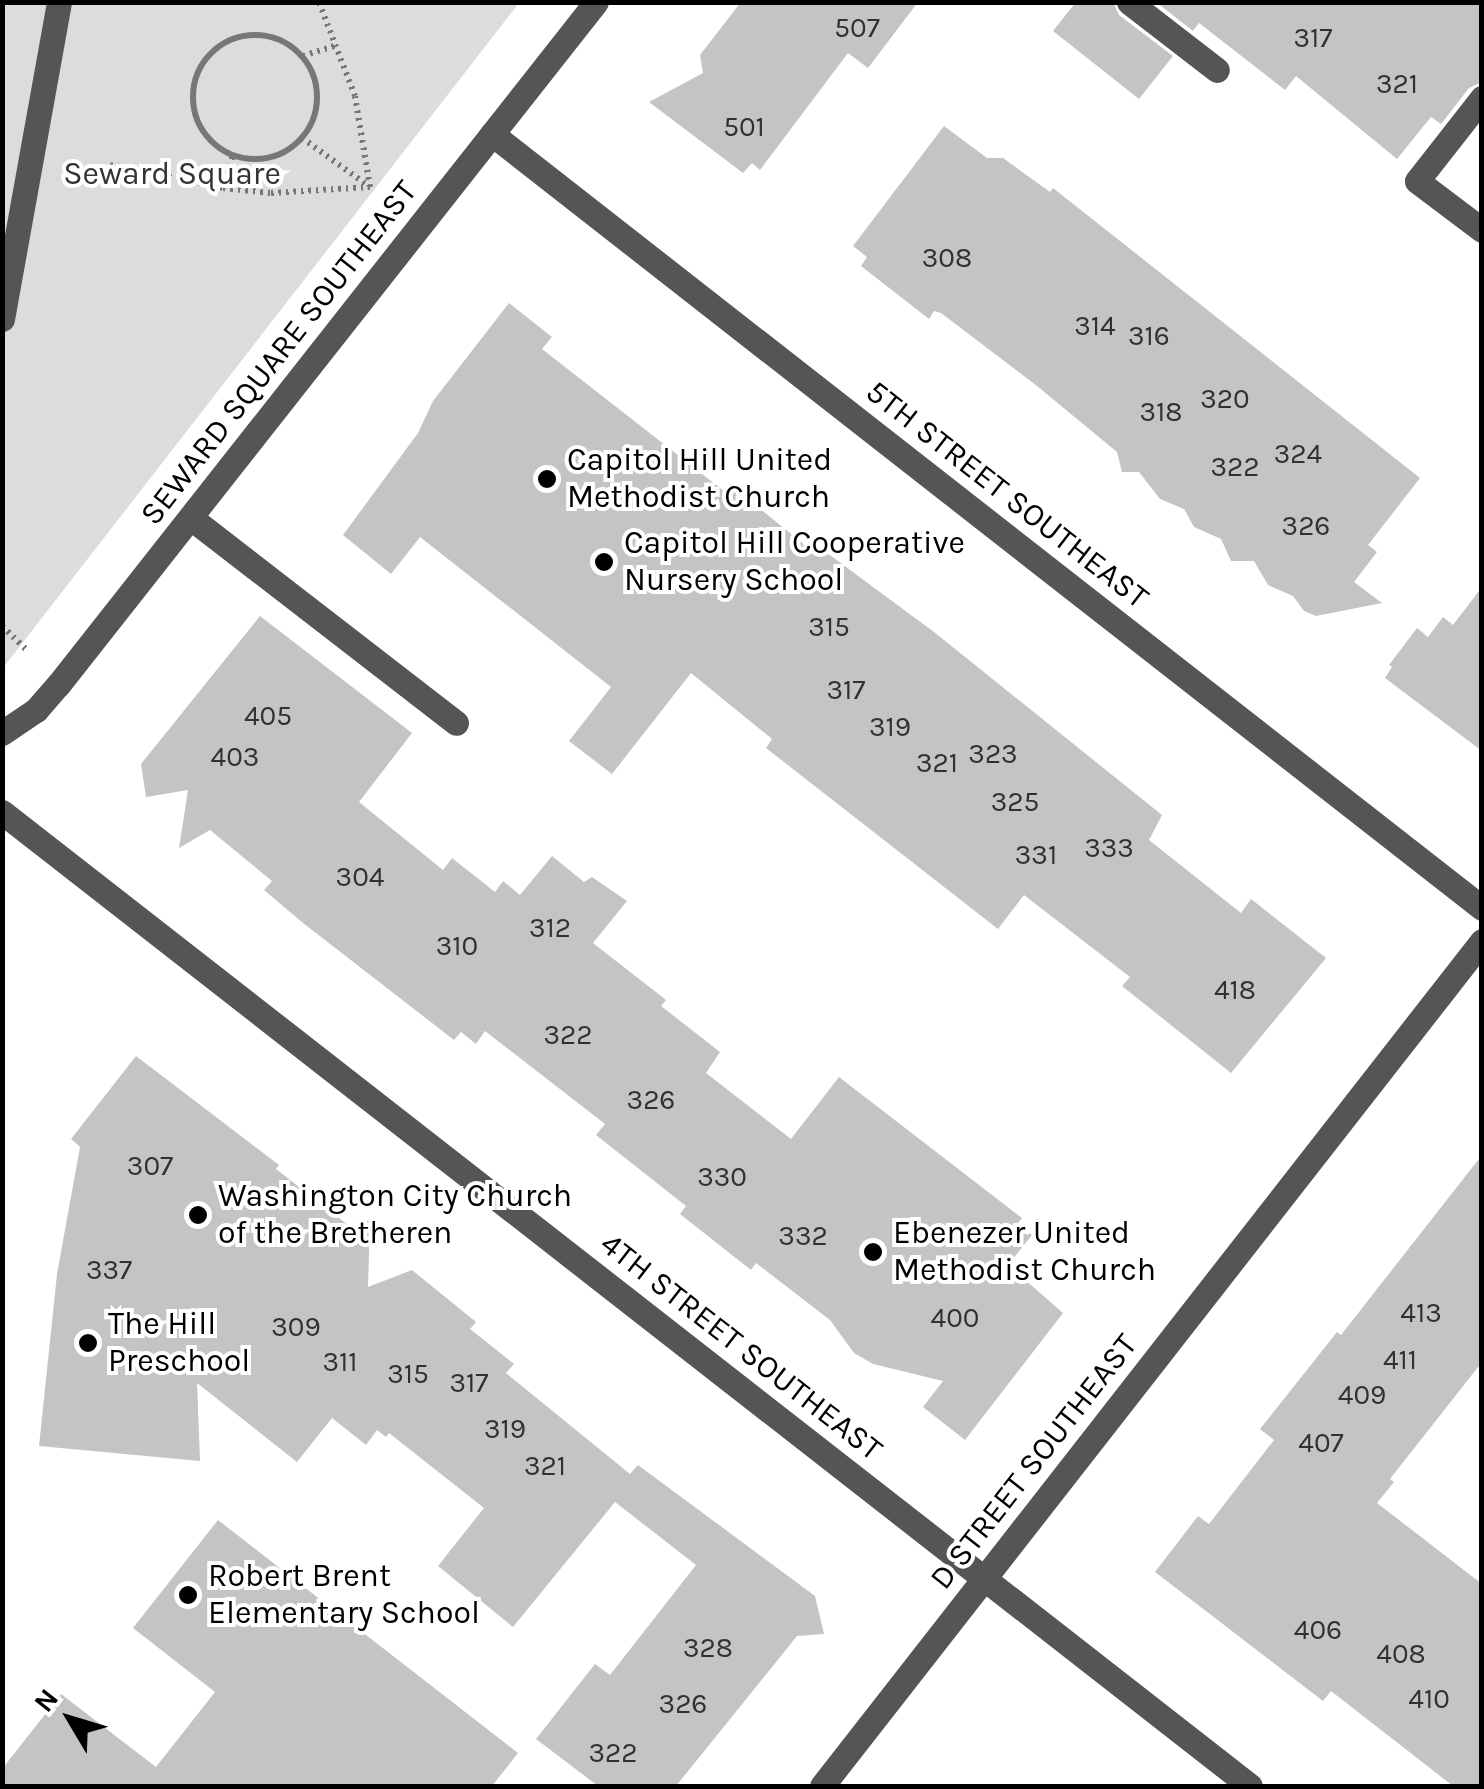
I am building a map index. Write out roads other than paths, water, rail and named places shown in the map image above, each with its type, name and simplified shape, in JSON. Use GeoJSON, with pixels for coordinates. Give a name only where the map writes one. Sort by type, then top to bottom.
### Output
{"type":"FeatureCollection","features":[{"type":"Feature","properties":{"kind":"street"},"geometry":{"type":"LineString","coordinates":[[2,319],[59,2]]}},
{"type":"Feature","properties":{"kind":"street","name":"SEWARD SQUARE SOUTHEAST"},"geometry":{"type":"LineString","coordinates":[[2,733],[36,710],[58,685],[596,2]]}},
{"type":"Feature","properties":{"kind":"street"},"geometry":{"type":"LineString","coordinates":[[1129,2],[1217,70]]}},
{"type":"Feature","properties":{"kind":"street"},"geometry":{"type":"LineString","coordinates":[[1482,98],[1417,181],[1482,230]]}},
{"type":"Feature","properties":{"kind":"street","name":"5TH STREET SOUTHEAST"},"geometry":{"type":"LineString","coordinates":[[492,134],[1482,908]]}},
{"type":"Feature","properties":{"kind":"street"},"geometry":{"type":"LineString","coordinates":[[191,518],[456,723]]}},
{"type":"Feature","properties":{"kind":"street","name":"4TH STREET SOUTHEAST"},"geometry":{"type":"LineString","coordinates":[[2,812],[1250,1786]]}},
{"type":"Feature","properties":{"kind":"street","name":"D STREET SOUTHEAST"},"geometry":{"type":"LineString","coordinates":[[822,1786],[1482,941]]}},
{"type":"Feature","properties":{"kind":"place","name":"Capitol Hill United Methodist Church"},"geometry":{"type":"Point","coordinates":[547,479]}},
{"type":"Feature","properties":{"kind":"place","name":"Capitol Hill Cooperative Nursery School"},"geometry":{"type":"Point","coordinates":[604,562]}},
{"type":"Feature","properties":{"kind":"place","name":"Washington City Church of the Bretheren"},"geometry":{"type":"Point","coordinates":[198,1215]}},
{"type":"Feature","properties":{"kind":"place","name":"Ebenezer United Methodist Church"},"geometry":{"type":"Point","coordinates":[873,1252]}},
{"type":"Feature","properties":{"kind":"place","name":"The Hill Preschool"},"geometry":{"type":"Point","coordinates":[88,1343]}},
{"type":"Feature","properties":{"kind":"place","name":"Robert Brent Elementary School"},"geometry":{"type":"Point","coordinates":[188,1595]}},
{"type":"Feature","properties":{"kind":"park label","name":"Seward Square"},"geometry":{"type":"Point","coordinates":[172,174]}}]}
